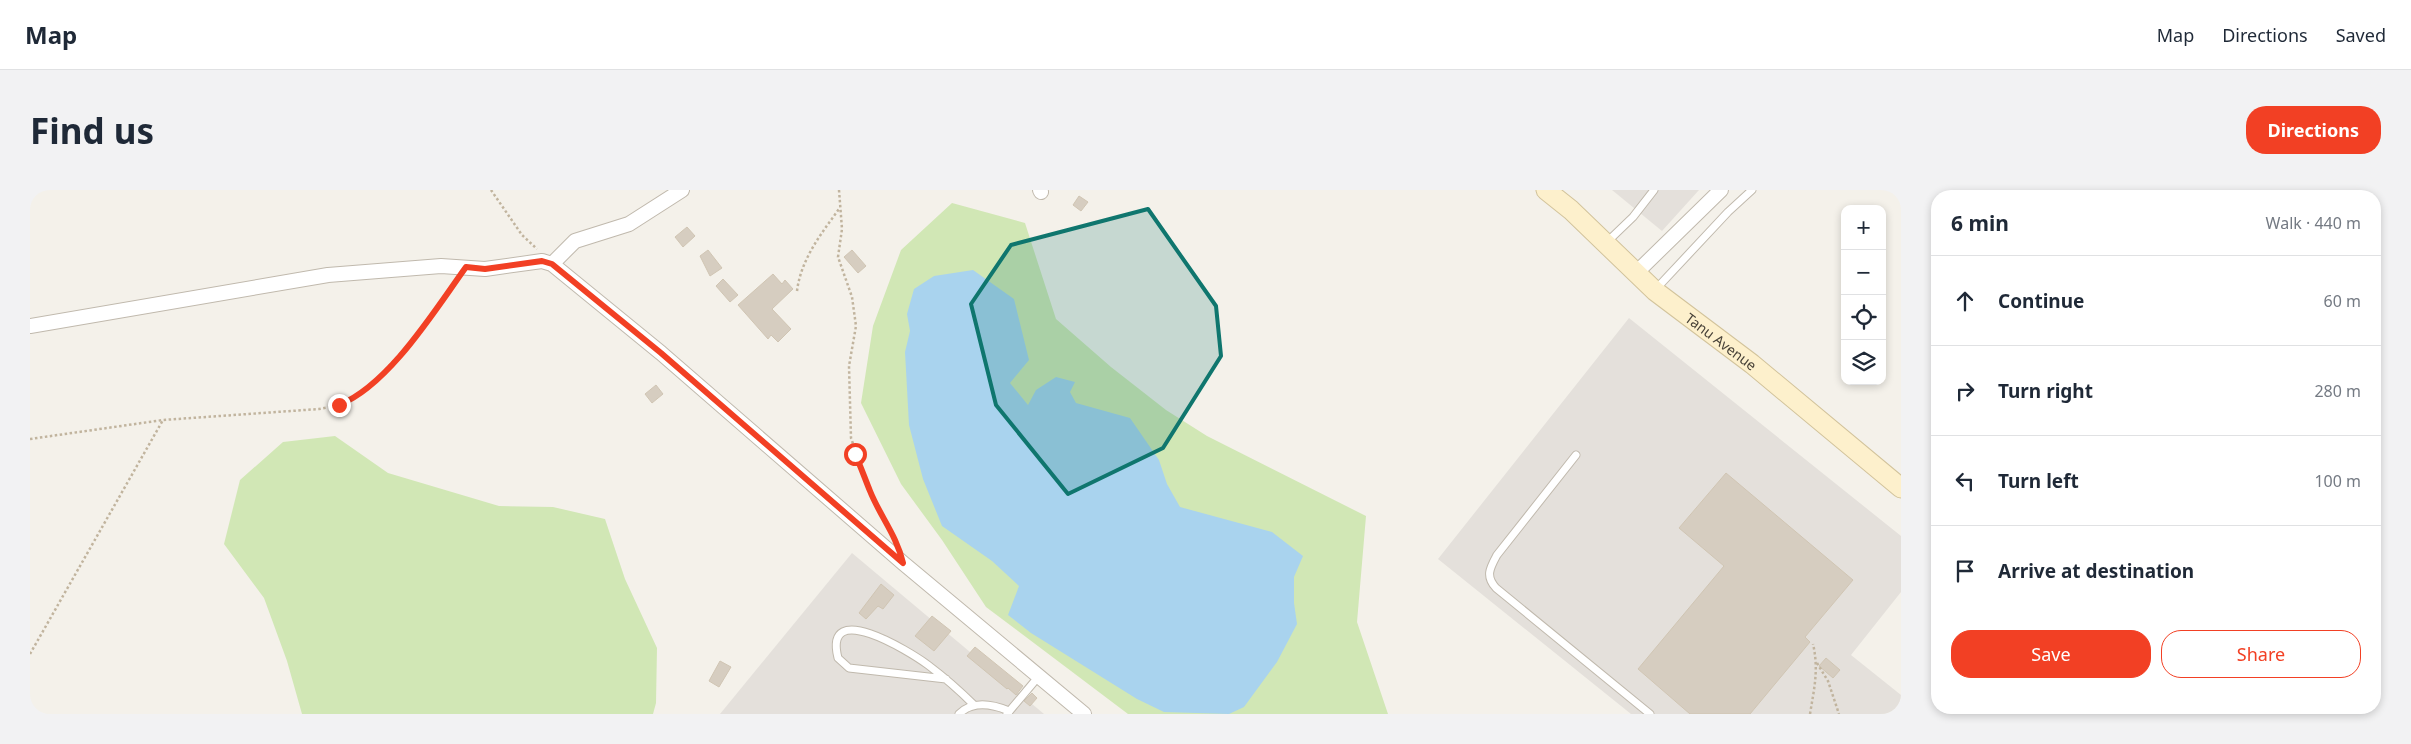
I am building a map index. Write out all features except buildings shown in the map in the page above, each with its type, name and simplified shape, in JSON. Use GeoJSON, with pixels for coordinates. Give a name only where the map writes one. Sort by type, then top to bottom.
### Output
{"type":"FeatureCollection","features":[{"type":"Feature","properties":{"kind":"street"},"geometry":{"type":"LineString","coordinates":[[30,326],[328,275],[441,266],[485,269],[547,262],[575,242],[629,224],[682,190]]}},
{"type":"Feature","properties":{"kind":"street","name":"Tanu Avenue"},"geometry":{"type":"LineString","coordinates":[[1546,190],[1571,210],[1604,244],[1655,291],[1752,364],[1901,488]]}},
{"type":"Feature","properties":{"kind":"street"},"geometry":{"type":"LineString","coordinates":[[1636,273],[1721,190]]}},
{"type":"Feature","properties":{"kind":"street"},"geometry":{"type":"LineString","coordinates":[[547,262],[661,353],[903,563],[1084,714]]}},
{"type":"Feature","properties":{"kind":"lane"},"geometry":{"type":"LineString","coordinates":[[1604,244],[1629,222],[1654,190]]}},
{"type":"Feature","properties":{"kind":"lane"},"geometry":{"type":"LineString","coordinates":[[1655,291],[1728,212],[1752,190]]}},
{"type":"Feature","properties":{"kind":"lane"},"geometry":{"type":"LineString","coordinates":[[1576,455],[1501,549],[1489,569],[1488,576],[1496,588],[1650,714]]}},
{"type":"Feature","properties":{"kind":"lane"},"geometry":{"type":"LineString","coordinates":[[946,679],[849,668],[838,658],[836,641],[839,634],[846,630],[870,635],[892,643],[927,664],[946,679],[974,705]]}},
{"type":"Feature","properties":{"kind":"lane"},"geometry":{"type":"LineString","coordinates":[[958,714],[974,705],[988,704],[1008,713],[1039,676]]}},
{"type":"Feature","properties":{"kind":"path"},"geometry":{"type":"LineString","coordinates":[[490,190],[522,235],[542,254],[547,262]]}},
{"type":"Feature","properties":{"kind":"path"},"geometry":{"type":"LineString","coordinates":[[839,190],[842,229],[838,257],[852,297],[856,326],[849,366],[851,438],[869,489],[896,539]]}},
{"type":"Feature","properties":{"kind":"path"},"geometry":{"type":"LineString","coordinates":[[796,291],[800,270],[806,258],[840,207]]}},
{"type":"Feature","properties":{"kind":"path"},"geometry":{"type":"LineString","coordinates":[[30,439],[163,420],[319,409],[339,405],[353,399],[403,351],[466,267]]}},
{"type":"Feature","properties":{"kind":"path"},"geometry":{"type":"LineString","coordinates":[[30,654],[163,420]]}},
{"type":"Feature","properties":{"kind":"path"},"geometry":{"type":"LineString","coordinates":[[1810,714],[1816,688],[1817,662],[1813,644]]}},
{"type":"Feature","properties":{"kind":"path"},"geometry":{"type":"LineString","coordinates":[[1817,662],[1828,681],[1839,714]]}},
{"type":"Feature","properties":{"kind":"highlighted area"},"geometry":{"type":"Polygon","coordinates":[[[1148,209],[1216,306],[1221,356],[1163,448],[1068,494],[996,405],[971,304],[1011,245],[1148,209]]]}},
{"type":"Feature","properties":{"kind":"shaded area"},"geometry":{"type":"Polygon","coordinates":[[[1612,190],[1699,190],[1662,231],[1612,190]]]}},
{"type":"Feature","properties":{"kind":"shaded area"},"geometry":{"type":"Polygon","coordinates":[[[1629,318],[1901,536],[1901,592],[1851,655],[1901,695],[1901,714],[1631,714],[1438,559],[1629,318]]]}},
{"type":"Feature","properties":{"kind":"shaded area"},"geometry":{"type":"Polygon","coordinates":[[[852,553],[1044,714],[720,714],[852,553]]]}},
{"type":"Feature","properties":{"kind":"green space"},"geometry":{"type":"Polygon","coordinates":[[[952,203],[1025,223],[1056,319],[1111,367],[1166,410],[1207,436],[1366,516],[1357,622],[1388,714],[1128,714],[986,607],[942,540],[901,484],[861,403],[873,326],[901,250],[952,203]]]}},
{"type":"Feature","properties":{"kind":"green space"},"geometry":{"type":"Polygon","coordinates":[[[335,436],[388,473],[499,506],[553,507],[605,519],[625,579],[657,648],[656,703],[653,714],[302,714],[287,661],[264,598],[224,544],[240,480],[283,442],[335,436]]]}},
{"type":"Feature","properties":{"kind":"water"},"geometry":{"type":"Polygon","coordinates":[[[973,270],[1014,299],[1029,360],[1010,383],[1028,405],[1036,390],[1056,377],[1075,382],[1070,392],[1076,403],[1130,418],[1159,460],[1167,484],[1180,507],[1272,532],[1303,556],[1294,577],[1294,603],[1297,624],[1277,662],[1244,707],[1229,714],[1164,712],[1137,699],[1031,633],[1008,615],[1019,586],[992,561],[942,526],[923,479],[909,425],[905,352],[910,331],[907,314],[914,289],[934,276],[973,270]]]}},
{"type":"Feature","properties":{"kind":"route"},"geometry":{"type":"LineString","coordinates":[[339,405],[353,399],[377,379],[403,351],[466,267],[485,269],[542,261],[552,264],[661,353],[903,563],[900,546],[869,489],[864,472],[855,454]]}}]}
